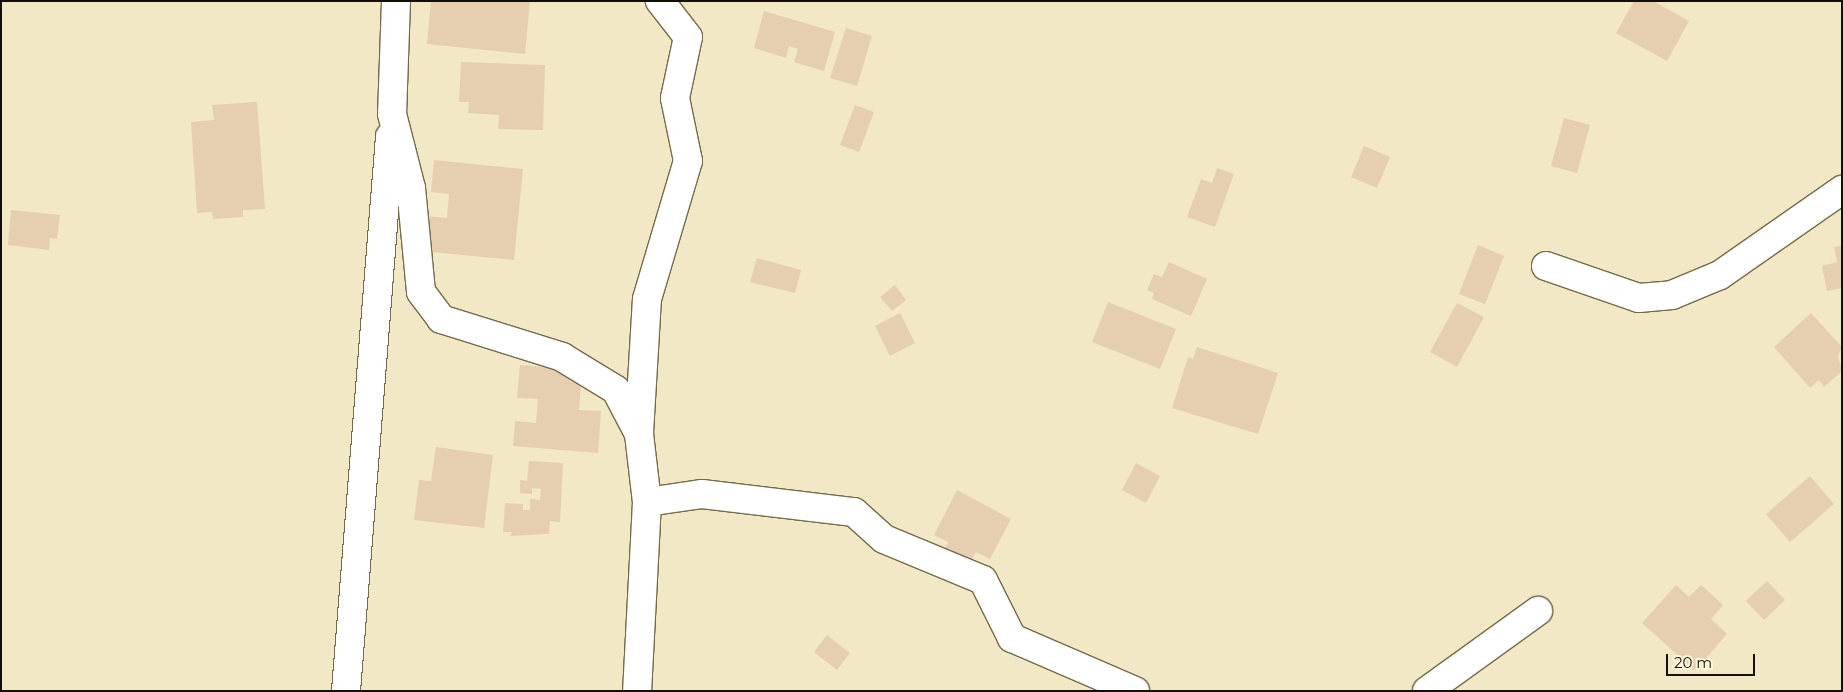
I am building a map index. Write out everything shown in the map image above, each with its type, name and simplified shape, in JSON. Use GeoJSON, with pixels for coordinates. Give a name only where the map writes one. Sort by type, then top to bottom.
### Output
{"type":"FeatureCollection","features":[{"type":"Feature","properties":{"kind":"street"},"geometry":{"type":"LineString","coordinates":[[346,691],[392,114],[396,1]]}},
{"type":"Feature","properties":{"kind":"street"},"geometry":{"type":"LineString","coordinates":[[636,691],[647,502],[639,434],[647,299],[688,161],[675,98],[688,37],[660,1]]}},
{"type":"Feature","properties":{"kind":"street"},"geometry":{"type":"LineString","coordinates":[[392,114],[411,188],[421,292],[441,319],[562,357],[616,390],[639,434]]}},
{"type":"Feature","properties":{"kind":"street"},"geometry":{"type":"LineString","coordinates":[[1546,266],[1638,298],[1672,295],[1720,275],[1842,190]]}},
{"type":"Feature","properties":{"kind":"street"},"geometry":{"type":"LineString","coordinates":[[647,502],[702,494],[854,512],[884,539],[983,580],[1012,638],[1135,691]]}},
{"type":"Feature","properties":{"kind":"street"},"geometry":{"type":"LineString","coordinates":[[1427,691],[1538,611]]}},
{"type":"Feature","properties":{"kind":"building"},"geometry":{"type":"Polygon","coordinates":[[[431,1],[530,1],[525,54],[427,44],[431,1]]]}},
{"type":"Feature","properties":{"kind":"building"},"geometry":{"type":"Polygon","coordinates":[[[1634,1],[1653,1],[1689,21],[1667,61],[1616,33],[1634,1]]]}},
{"type":"Feature","properties":{"kind":"building"},"geometry":{"type":"Polygon","coordinates":[[[764,11],[835,32],[824,71],[794,62],[798,49],[789,46],[786,58],[754,48],[764,11]]]}},
{"type":"Feature","properties":{"kind":"building"},"geometry":{"type":"Polygon","coordinates":[[[846,28],[872,36],[857,86],[830,78],[846,28]]]}},
{"type":"Feature","properties":{"kind":"building"},"geometry":{"type":"Polygon","coordinates":[[[461,62],[545,65],[543,130],[498,129],[499,115],[468,113],[469,102],[459,102],[461,62]]]}},
{"type":"Feature","properties":{"kind":"building"},"geometry":{"type":"Polygon","coordinates":[[[257,102],[265,209],[243,210],[243,217],[213,219],[212,212],[197,213],[191,122],[214,120],[212,105],[257,102]]]}},
{"type":"Feature","properties":{"kind":"building"},"geometry":{"type":"Polygon","coordinates":[[[855,105],[874,112],[859,152],[840,145],[855,105]]]}},
{"type":"Feature","properties":{"kind":"building"},"geometry":{"type":"Polygon","coordinates":[[[1564,118],[1590,125],[1577,173],[1551,166],[1564,118]]]}},
{"type":"Feature","properties":{"kind":"building"},"geometry":{"type":"Polygon","coordinates":[[[1364,146],[1390,157],[1377,188],[1351,177],[1364,146]]]}},
{"type":"Feature","properties":{"kind":"building"},"geometry":{"type":"Polygon","coordinates":[[[434,160],[523,169],[514,260],[421,251],[425,216],[447,218],[449,194],[431,192],[434,160]]]}},
{"type":"Feature","properties":{"kind":"building"},"geometry":{"type":"Polygon","coordinates":[[[1217,168],[1234,174],[1215,227],[1187,217],[1201,179],[1212,183],[1217,168]]]}},
{"type":"Feature","properties":{"kind":"building"},"geometry":{"type":"Polygon","coordinates":[[[11,210],[60,215],[57,239],[50,238],[49,250],[8,245],[11,210]]]}},
{"type":"Feature","properties":{"kind":"building"},"geometry":{"type":"Polygon","coordinates":[[[1478,245],[1504,256],[1485,304],[1459,294],[1478,245]]]}},
{"type":"Feature","properties":{"kind":"building"},"geometry":{"type":"Polygon","coordinates":[[[1842,246],[1842,288],[1827,291],[1822,266],[1837,262],[1834,247],[1842,246]]]}},
{"type":"Feature","properties":{"kind":"building"},"geometry":{"type":"Polygon","coordinates":[[[757,258],[801,270],[795,293],[750,282],[757,258]]]}},
{"type":"Feature","properties":{"kind":"building"},"geometry":{"type":"Polygon","coordinates":[[[1169,262],[1207,279],[1191,316],[1152,299],[1154,293],[1147,290],[1154,274],[1162,277],[1169,262]]]}},
{"type":"Feature","properties":{"kind":"building"},"geometry":{"type":"Polygon","coordinates":[[[895,285],[906,300],[892,311],[880,297],[895,285]]]}},
{"type":"Feature","properties":{"kind":"building"},"geometry":{"type":"Polygon","coordinates":[[[1108,302],[1176,329],[1160,369],[1092,342],[1108,302]]]}},
{"type":"Feature","properties":{"kind":"building"},"geometry":{"type":"Polygon","coordinates":[[[1457,303],[1484,317],[1457,367],[1430,352],[1457,303]]]}},
{"type":"Feature","properties":{"kind":"building"},"geometry":{"type":"Polygon","coordinates":[[[900,313],[915,343],[890,356],[875,326],[900,313]]]}},
{"type":"Feature","properties":{"kind":"building"},"geometry":{"type":"Polygon","coordinates":[[[1811,313],[1842,347],[1838,356],[1842,371],[1824,387],[1819,380],[1810,388],[1774,347],[1811,313]]]}},
{"type":"Feature","properties":{"kind":"building"},"geometry":{"type":"Polygon","coordinates":[[[1197,347],[1278,373],[1258,434],[1172,408],[1188,357],[1193,359],[1197,347]]]}},
{"type":"Feature","properties":{"kind":"building"},"geometry":{"type":"Polygon","coordinates":[[[520,365],[582,370],[579,410],[601,411],[598,453],[513,446],[515,421],[536,423],[538,399],[517,398],[520,365]]]}},
{"type":"Feature","properties":{"kind":"building"},"geometry":{"type":"Polygon","coordinates":[[[436,447],[493,455],[484,528],[414,520],[419,480],[431,481],[436,447]]]}},
{"type":"Feature","properties":{"kind":"building"},"geometry":{"type":"Polygon","coordinates":[[[529,461],[563,463],[560,522],[550,521],[549,534],[510,536],[512,532],[503,532],[505,503],[523,504],[523,510],[530,510],[530,499],[540,500],[541,489],[532,488],[532,494],[520,493],[520,480],[527,481],[529,461]]]}},
{"type":"Feature","properties":{"kind":"building"},"geometry":{"type":"Polygon","coordinates":[[[1136,463],[1160,476],[1146,503],[1122,490],[1136,463]]]}},
{"type":"Feature","properties":{"kind":"building"},"geometry":{"type":"Polygon","coordinates":[[[1810,476],[1834,504],[1790,542],[1766,514],[1810,476]]]}},
{"type":"Feature","properties":{"kind":"building"},"geometry":{"type":"Polygon","coordinates":[[[957,490],[1011,519],[990,559],[976,552],[968,566],[943,552],[948,542],[934,535],[957,490]]]}},
{"type":"Feature","properties":{"kind":"building"},"geometry":{"type":"Polygon","coordinates":[[[1767,581],[1785,600],[1764,620],[1746,601],[1767,581]]]}},
{"type":"Feature","properties":{"kind":"building"},"geometry":{"type":"Polygon","coordinates":[[[1676,585],[1689,597],[1701,585],[1723,605],[1711,619],[1727,634],[1695,671],[1642,623],[1676,585]]]}},
{"type":"Feature","properties":{"kind":"building"},"geometry":{"type":"Polygon","coordinates":[[[827,635],[850,653],[837,670],[814,652],[827,635]]]}}]}
